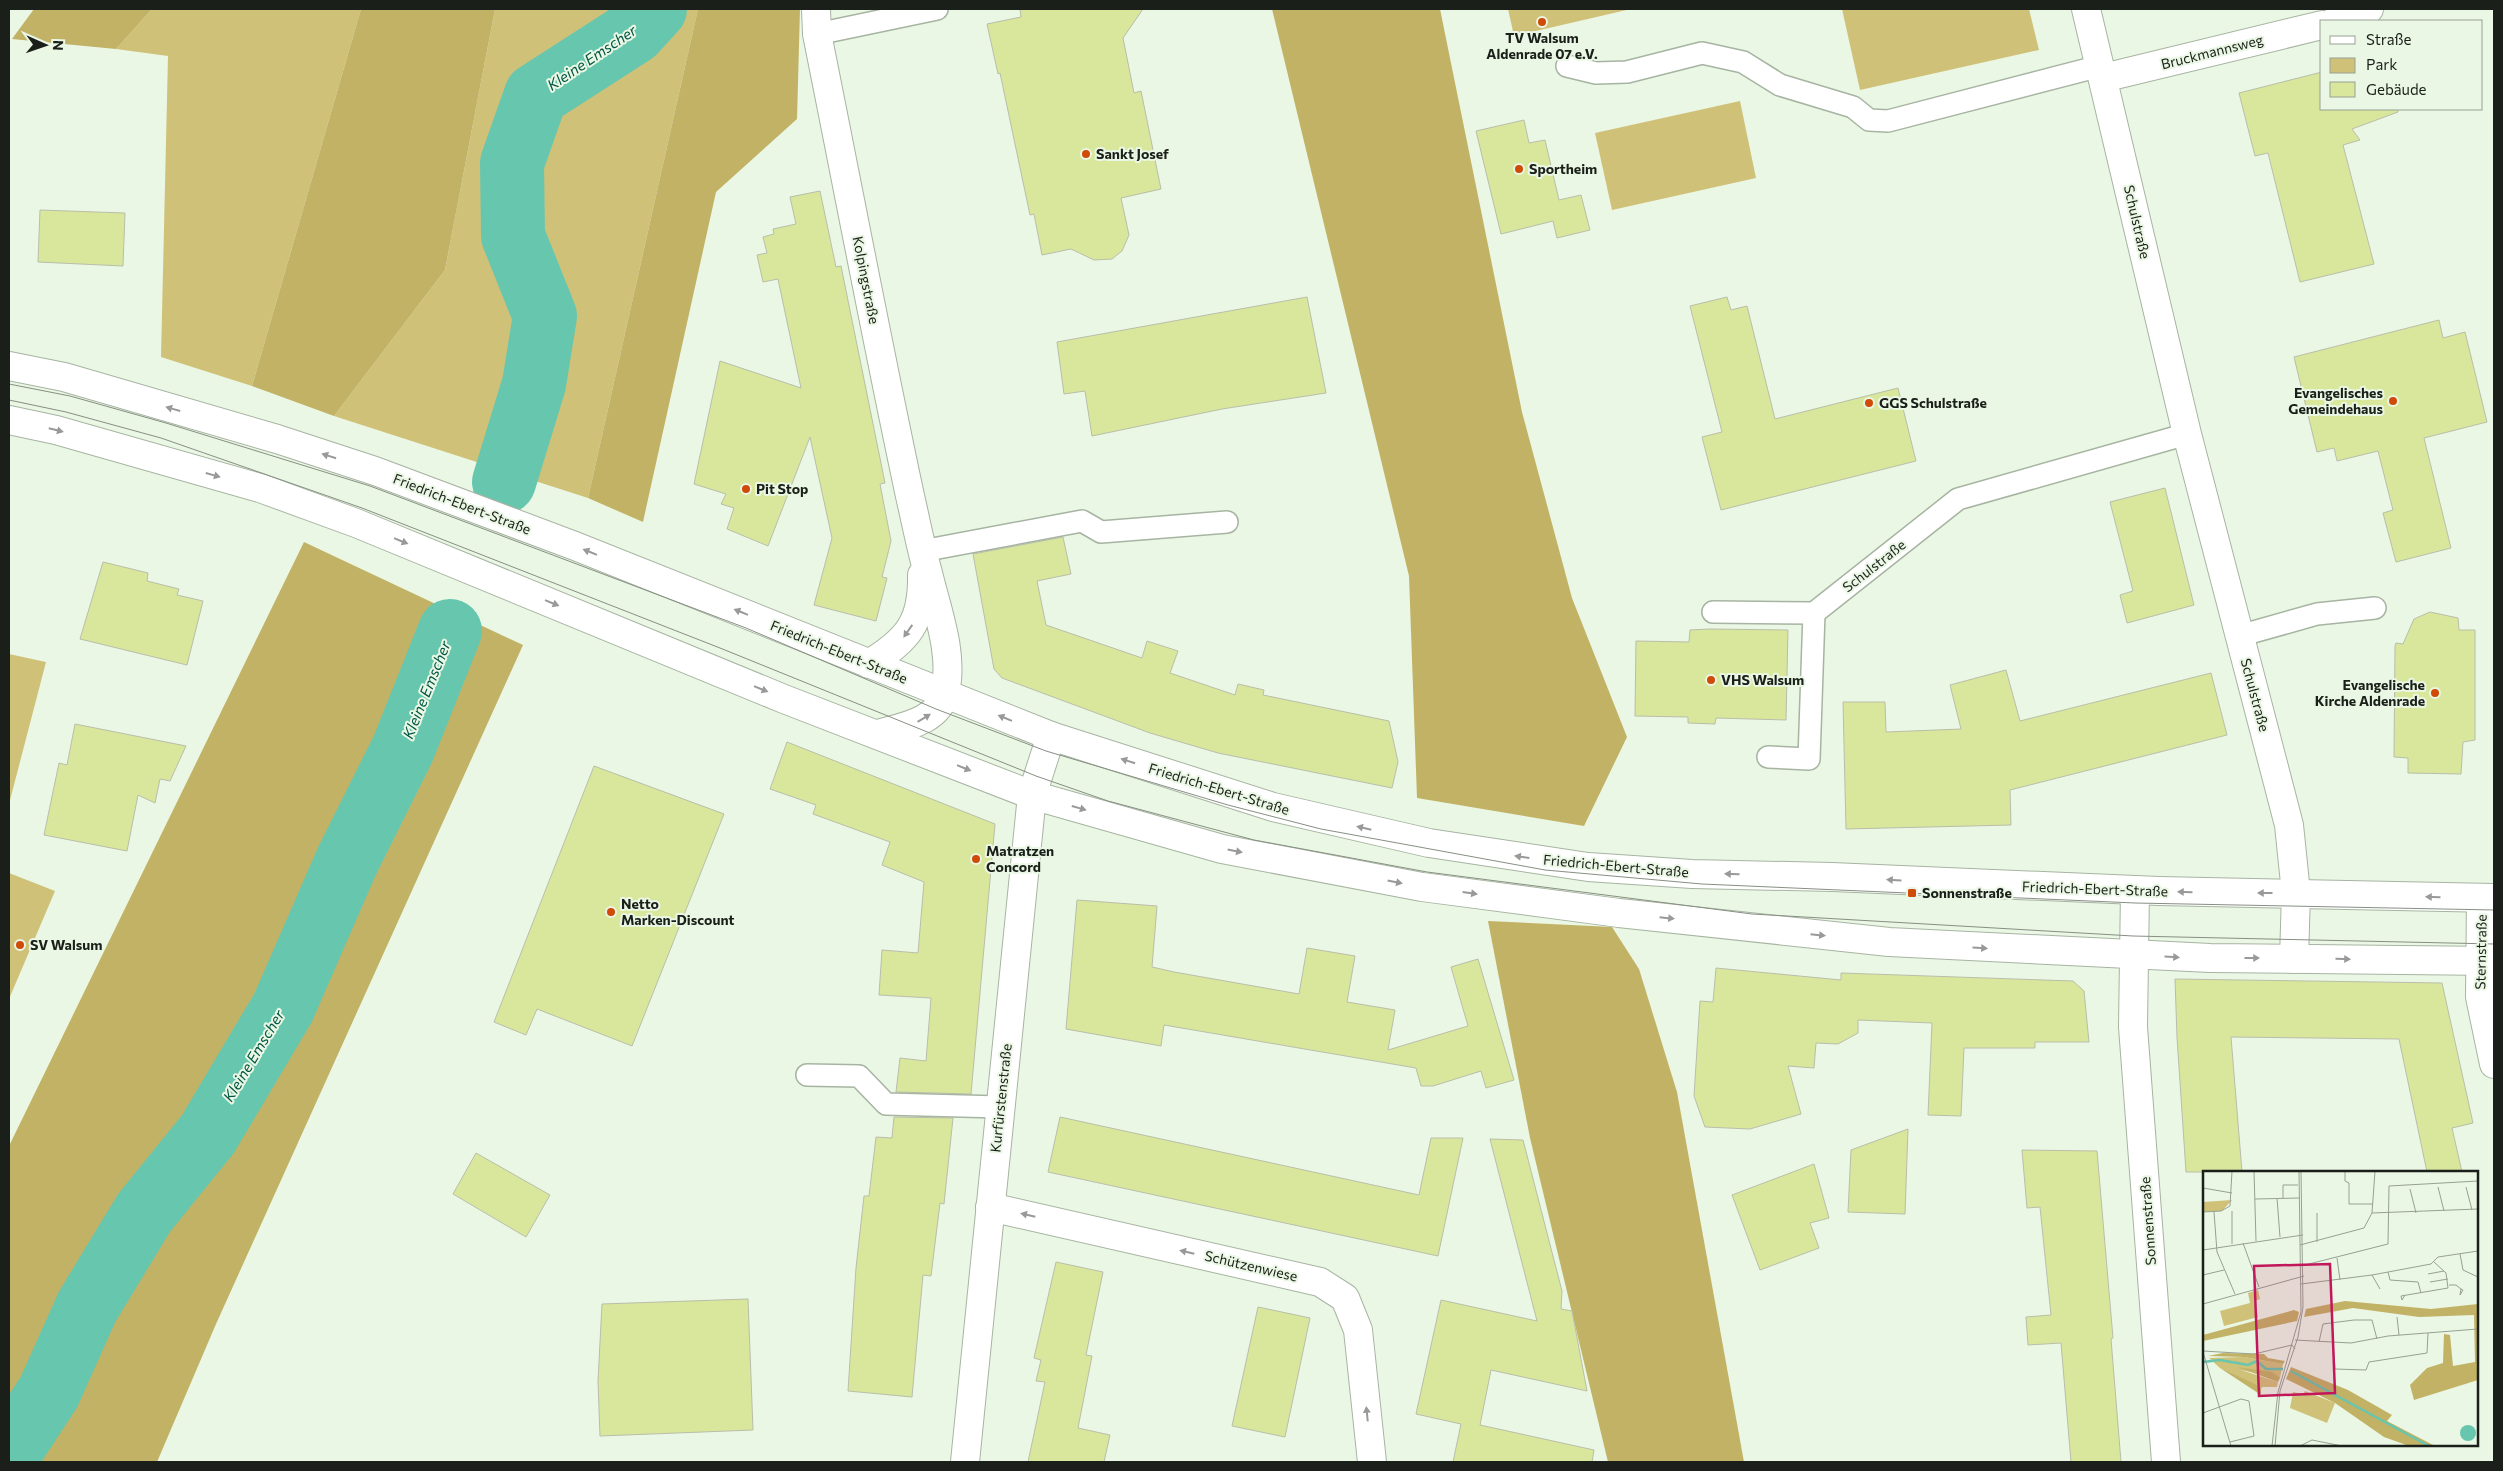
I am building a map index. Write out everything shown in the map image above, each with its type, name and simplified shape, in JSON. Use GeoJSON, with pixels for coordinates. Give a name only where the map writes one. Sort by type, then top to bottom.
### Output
{"type":"FeatureCollection","features":[{"type":"Feature","properties":{"kind":"main road","name":"Schulstraße"},"geometry":{"type":"LineString","coordinates":[[2086,9],[2187,434],[2289,825],[2296,893],[2294,959]]}},
{"type":"Feature","properties":{"kind":"main road"},"geometry":{"type":"LineString","coordinates":[[2338,20],[2369,9]]}},
{"type":"Feature","properties":{"kind":"main road","name":"Kolpingstraße"},"geometry":{"type":"LineString","coordinates":[[816,21],[887,388],[922,551],[942,629],[948,666],[945,694],[936,710],[923,720],[878,734]]}},
{"type":"Feature","properties":{"kind":"main road","name":"Bruckmannsweg"},"geometry":{"type":"LineString","coordinates":[[2101,72],[2320,25]]}},
{"type":"Feature","properties":{"kind":"main road","name":"Friedrich-Ebert-Straße"},"geometry":{"type":"LineString","coordinates":[[9,366],[73,380],[277,439],[375,471],[575,546],[1050,736],[1273,807],[1429,843],[1588,867],[1692,874],[1832,877],[2135,890],[2488,898]]}},
{"type":"Feature","properties":{"kind":"main road"},"geometry":{"type":"LineString","coordinates":[[9,420],[56,430],[260,488],[356,523],[784,699],[1032,795],[1222,849],[1422,887],[1628,914],[1889,942],[2133,955],[2488,961]]}},
{"type":"Feature","properties":{"kind":"main road","name":"Kolpingstraße"},"geometry":{"type":"LineString","coordinates":[[869,664],[894,649],[911,629],[922,598],[922,551]]}},
{"type":"Feature","properties":{"kind":"main road","name":"Kurfürstenstraße"},"geometry":{"type":"LineString","coordinates":[[965,1462],[1032,795],[1050,736]]}},
{"type":"Feature","properties":{"kind":"main road","name":"Sonnenstraße"},"geometry":{"type":"LineString","coordinates":[[2135,890],[2133,1027],[2166,1462]]}},
{"type":"Feature","properties":{"kind":"main road","name":"Sternstraße"},"geometry":{"type":"LineString","coordinates":[[2488,898],[2488,961],[2480,997],[2494,1064]]}},
{"type":"Feature","properties":{"kind":"main road","name":"Schützenwiese"},"geometry":{"type":"LineString","coordinates":[[990,1206],[1320,1282],[1345,1298],[1358,1330],[1372,1462]]}},
{"type":"Feature","properties":{"kind":"lane"},"geometry":{"type":"LineString","coordinates":[[816,21],[937,9]]}},
{"type":"Feature","properties":{"kind":"lane"},"geometry":{"type":"LineString","coordinates":[[1567,66],[1596,72],[1627,72],[1702,53],[1743,62],[1780,85],[1853,107],[1870,120],[1888,121],[2101,72]]}},
{"type":"Feature","properties":{"kind":"lane","name":"Schulstraße"},"geometry":{"type":"LineString","coordinates":[[1814,613],[1958,499],[2187,434]]}},
{"type":"Feature","properties":{"kind":"lane"},"geometry":{"type":"LineString","coordinates":[[922,551],[1082,521],[1101,532],[1226,522]]}},
{"type":"Feature","properties":{"kind":"lane"},"geometry":{"type":"LineString","coordinates":[[2240,636],[2317,614],[2374,608]]}},
{"type":"Feature","properties":{"kind":"lane"},"geometry":{"type":"LineString","coordinates":[[1714,612],[1814,613],[1809,759],[1768,757]]}},
{"type":"Feature","properties":{"kind":"lane"},"geometry":{"type":"LineString","coordinates":[[807,1075],[860,1076],[886,1104],[1000,1107]]}},
{"type":"Feature","properties":{"kind":"green space"},"geometry":{"type":"Polygon","coordinates":[[[152,9],[361,9],[252,386],[161,357],[168,56],[116,49],[152,9]]]}},
{"type":"Feature","properties":{"kind":"green space"},"geometry":{"type":"Polygon","coordinates":[[[495,9],[698,9],[588,498],[334,416],[445,270],[495,9]]]}},
{"type":"Feature","properties":{"kind":"green space","name":"TV Walsum Aldenrade 07 e.V."},"geometry":{"type":"Polygon","coordinates":[[[1508,9],[1631,9],[1514,36],[1508,9]]]}},
{"type":"Feature","properties":{"kind":"green space"},"geometry":{"type":"Polygon","coordinates":[[[1842,9],[2029,9],[2039,50],[1860,90],[1842,9]]]}},
{"type":"Feature","properties":{"kind":"green space"},"geometry":{"type":"Polygon","coordinates":[[[1740,101],[1756,178],[1612,210],[1595,133],[1740,101]]]}},
{"type":"Feature","properties":{"kind":"green space"},"geometry":{"type":"Polygon","coordinates":[[[9,654],[46,662],[9,804],[9,654]]]}},
{"type":"Feature","properties":{"kind":"green space","name":"SV Walsum"},"geometry":{"type":"Polygon","coordinates":[[[9,873],[55,891],[9,999],[9,873]]]}},
{"type":"Feature","properties":{"kind":"shaded area"},"geometry":{"type":"Polygon","coordinates":[[[34,9],[152,9],[116,49],[12,39],[34,9]]]}},
{"type":"Feature","properties":{"kind":"shaded area"},"geometry":{"type":"Polygon","coordinates":[[[361,9],[495,9],[445,270],[334,416],[252,386],[361,9]]]}},
{"type":"Feature","properties":{"kind":"shaded area"},"geometry":{"type":"Polygon","coordinates":[[[698,9],[800,9],[797,119],[716,192],[643,522],[588,498],[698,9]]]}},
{"type":"Feature","properties":{"kind":"shaded area"},"geometry":{"type":"Polygon","coordinates":[[[1272,9],[1440,9],[1522,412],[1572,598],[1627,737],[1584,826],[1417,798],[1409,576],[1272,9]]]}},
{"type":"Feature","properties":{"kind":"shaded area"},"geometry":{"type":"Polygon","coordinates":[[[304,542],[523,645],[216,1324],[157,1462],[9,1462],[9,1146],[304,542]]]}},
{"type":"Feature","properties":{"kind":"shaded area"},"geometry":{"type":"Polygon","coordinates":[[[1488,921],[1612,927],[1639,969],[1677,1092],[1744,1462],[1608,1462],[1530,1138],[1488,921]]]}},
{"type":"Feature","properties":{"kind":"building","name":"Sankt Josef"},"geometry":{"type":"Polygon","coordinates":[[[1020,9],[1143,9],[1123,38],[1134,93],[1141,91],[1161,189],[1121,198],[1129,235],[1122,251],[1112,259],[1094,260],[1071,249],[1042,255],[1034,214],[1030,215],[1000,73],[998,74],[987,24],[1021,17],[1020,9]]]}},
{"type":"Feature","properties":{"kind":"building"},"geometry":{"type":"Polygon","coordinates":[[[2320,73],[2320,110],[2398,110],[2398,112],[2352,129],[2360,140],[2343,145],[2374,264],[2300,282],[2268,153],[2255,156],[2239,93],[2320,73]]]}},
{"type":"Feature","properties":{"kind":"building","name":"Sportheim"},"geometry":{"type":"Polygon","coordinates":[[[1524,120],[1529,143],[1545,140],[1559,200],[1581,195],[1590,230],[1557,238],[1553,221],[1501,234],[1476,131],[1524,120]]]}},
{"type":"Feature","properties":{"kind":"building"},"geometry":{"type":"Polygon","coordinates":[[[820,191],[836,267],[841,266],[885,483],[880,484],[891,541],[882,577],[887,578],[876,621],[814,605],[832,538],[810,437],[768,546],[727,529],[734,508],[721,504],[726,494],[694,484],[720,361],[801,388],[778,279],[763,282],[757,255],[767,253],[763,237],[774,234],[773,229],[796,224],[790,197],[820,191]]]}},
{"type":"Feature","properties":{"kind":"building"},"geometry":{"type":"Polygon","coordinates":[[[40,210],[125,213],[123,266],[38,262],[40,210]]]}},
{"type":"Feature","properties":{"kind":"building"},"geometry":{"type":"Polygon","coordinates":[[[1307,297],[1326,393],[1222,409],[1092,436],[1085,391],[1064,394],[1057,342],[1307,297]]]}},
{"type":"Feature","properties":{"kind":"building","name":"GGS Schulstraße"},"geometry":{"type":"Polygon","coordinates":[[[1727,297],[1731,310],[1747,306],[1775,419],[1898,388],[1916,461],[1721,510],[1702,437],[1722,432],[1690,306],[1727,297]]]}},
{"type":"Feature","properties":{"kind":"building","name":"Evangelisches Gemeindehaus"},"geometry":{"type":"Polygon","coordinates":[[[2439,320],[2443,338],[2465,332],[2487,422],[2424,438],[2451,548],[2396,562],[2383,513],[2393,510],[2378,451],[2337,461],[2334,448],[2317,452],[2294,357],[2439,320]]]}},
{"type":"Feature","properties":{"kind":"building"},"geometry":{"type":"Polygon","coordinates":[[[2165,488],[2194,605],[2127,623],[2120,595],[2133,591],[2110,502],[2165,488]]]}},
{"type":"Feature","properties":{"kind":"building"},"geometry":{"type":"Polygon","coordinates":[[[1063,537],[1071,574],[1037,581],[1046,625],[1142,658],[1147,641],[1178,651],[1170,673],[1235,695],[1238,684],[1264,690],[1263,695],[1389,721],[1398,762],[1392,788],[1218,753],[1150,733],[1002,678],[994,669],[973,554],[1063,537]]]}},
{"type":"Feature","properties":{"kind":"building"},"geometry":{"type":"Polygon","coordinates":[[[103,562],[148,573],[147,581],[179,589],[177,595],[203,601],[187,665],[80,639],[103,562]]]}},
{"type":"Feature","properties":{"kind":"building","name":"Evangelische Kirche Aldenrade"},"geometry":{"type":"Polygon","coordinates":[[[2430,612],[2458,618],[2459,630],[2475,630],[2475,740],[2463,742],[2461,774],[2408,773],[2408,758],[2394,757],[2395,646],[2396,643],[2403,644],[2414,619],[2430,612]]]}},
{"type":"Feature","properties":{"kind":"building","name":"VHS Walsum"},"geometry":{"type":"Polygon","coordinates":[[[1690,630],[1788,630],[1786,720],[1716,718],[1715,724],[1688,723],[1688,717],[1635,716],[1636,641],[1689,642],[1690,630]]]}},
{"type":"Feature","properties":{"kind":"building"},"geometry":{"type":"Polygon","coordinates":[[[2006,670],[2020,721],[2211,673],[2227,735],[2010,790],[2011,825],[1846,829],[1843,702],[1885,702],[1886,732],[1961,729],[1950,685],[2006,670]]]}},
{"type":"Feature","properties":{"kind":"building"},"geometry":{"type":"Polygon","coordinates":[[[75,724],[186,746],[170,781],[160,779],[155,803],[138,795],[127,851],[44,835],[59,763],[67,765],[75,724]]]}},
{"type":"Feature","properties":{"kind":"building"},"geometry":{"type":"Polygon","coordinates":[[[787,742],[995,824],[971,1094],[896,1092],[900,1058],[926,1061],[931,998],[879,995],[882,950],[918,953],[924,882],[882,865],[890,842],[813,814],[816,805],[770,789],[787,742]]]}},
{"type":"Feature","properties":{"kind":"building","name":"Netto Marken-Discount"},"geometry":{"type":"Polygon","coordinates":[[[594,766],[724,814],[632,1046],[537,1009],[526,1035],[494,1022],[594,766]]]}},
{"type":"Feature","properties":{"kind":"building"},"geometry":{"type":"Polygon","coordinates":[[[1077,900],[1157,906],[1152,967],[1174,972],[1299,994],[1307,948],[1355,956],[1347,1002],[1395,1010],[1388,1050],[1468,1026],[1451,967],[1478,959],[1514,1080],[1486,1088],[1481,1071],[1433,1086],[1421,1086],[1416,1068],[1164,1025],[1161,1046],[1066,1029],[1077,900]]]}},
{"type":"Feature","properties":{"kind":"building"},"geometry":{"type":"Polygon","coordinates":[[[1716,968],[1841,980],[1841,973],[2073,981],[2084,991],[2089,1042],[2035,1042],[2035,1048],[1964,1048],[1961,1116],[1928,1115],[1932,1023],[1858,1020],[1858,1033],[1838,1044],[1816,1043],[1814,1068],[1788,1066],[1801,1114],[1750,1129],[1705,1127],[1694,1096],[1700,1001],[1713,1002],[1716,968]]]}},
{"type":"Feature","properties":{"kind":"building"},"geometry":{"type":"Polygon","coordinates":[[[2175,979],[2442,983],[2473,1123],[2452,1128],[2462,1171],[2427,1171],[2399,1039],[2231,1037],[2242,1171],[2186,1172],[2175,979]]]}},
{"type":"Feature","properties":{"kind":"building"},"geometry":{"type":"Polygon","coordinates":[[[894,1117],[953,1118],[944,1204],[940,1203],[931,1276],[923,1275],[912,1397],[848,1391],[856,1268],[864,1196],[869,1196],[876,1137],[892,1138],[894,1117]]]}},
{"type":"Feature","properties":{"kind":"building"},"geometry":{"type":"Polygon","coordinates":[[[1060,1117],[1419,1195],[1431,1138],[1463,1138],[1438,1256],[1048,1172],[1060,1117]]]}},
{"type":"Feature","properties":{"kind":"building"},"geometry":{"type":"Polygon","coordinates":[[[1908,1129],[1905,1214],[1848,1212],[1851,1150],[1908,1129]]]}},
{"type":"Feature","properties":{"kind":"building"},"geometry":{"type":"Polygon","coordinates":[[[1490,1139],[1523,1140],[1562,1291],[1561,1309],[1572,1311],[1587,1391],[1491,1370],[1480,1425],[1594,1450],[1592,1462],[1453,1462],[1461,1424],[1416,1414],[1441,1300],[1537,1321],[1490,1139]]]}},
{"type":"Feature","properties":{"kind":"building"},"geometry":{"type":"Polygon","coordinates":[[[2022,1150],[2097,1151],[2113,1338],[2111,1339],[2121,1462],[2071,1462],[2061,1343],[2028,1345],[2026,1317],[2051,1315],[2040,1207],[2027,1208],[2022,1150]]]}},
{"type":"Feature","properties":{"kind":"building"},"geometry":{"type":"Polygon","coordinates":[[[476,1153],[550,1195],[526,1237],[453,1194],[476,1153]]]}},
{"type":"Feature","properties":{"kind":"building"},"geometry":{"type":"Polygon","coordinates":[[[1814,1164],[1829,1218],[1810,1223],[1819,1248],[1760,1270],[1732,1195],[1814,1164]]]}},
{"type":"Feature","properties":{"kind":"building"},"geometry":{"type":"Polygon","coordinates":[[[1056,1262],[1103,1272],[1086,1355],[1092,1356],[1078,1428],[1110,1435],[1104,1462],[1028,1462],[1045,1382],[1036,1381],[1041,1360],[1034,1358],[1056,1262]]]}},
{"type":"Feature","properties":{"kind":"building"},"geometry":{"type":"Polygon","coordinates":[[[748,1299],[753,1430],[600,1436],[598,1381],[602,1304],[748,1299]]]}},
{"type":"Feature","properties":{"kind":"building"},"geometry":{"type":"Polygon","coordinates":[[[1258,1307],[1310,1318],[1285,1437],[1232,1426],[1258,1307]]]}},
{"type":"Feature","properties":{"kind":"waterway","name":"Kleine Emscher"},"geometry":{"type":"LineString","coordinates":[[504,482],[534,384],[545,316],[513,236],[512,163],[536,95],[634,32],[655,9]]}},
{"type":"Feature","properties":{"kind":"waterway","name":"Kleine Emscher"},"geometry":{"type":"LineString","coordinates":[[9,1453],[49,1392],[87,1307],[144,1213],[208,1134],[283,1008],[347,861],[403,749],[450,631]]}},
{"type":"Feature","properties":{"kind":"tram line"},"geometry":{"type":"LineString","coordinates":[[9,384],[70,396],[166,423],[370,486],[746,628],[936,709],[1046,751],[1228,805],[1321,829],[1545,870],[1702,884],[2135,903],[2494,910]]}},
{"type":"Feature","properties":{"kind":"tram line"},"geometry":{"type":"LineString","coordinates":[[9,400],[66,412],[161,438],[362,508],[720,648],[1036,776],[1108,801],[1254,840],[1427,872],[1752,914],[2133,936],[2494,944]]}},
{"type":"Feature","properties":{"kind":"place","name":"TV Walsum Aldenrade 07 e.V."},"geometry":{"type":"Point","coordinates":[1542,22]}},
{"type":"Feature","properties":{"kind":"place","name":"Sankt Josef"},"geometry":{"type":"Point","coordinates":[1086,154]}},
{"type":"Feature","properties":{"kind":"place","name":"Sportheim"},"geometry":{"type":"Point","coordinates":[1519,169]}},
{"type":"Feature","properties":{"kind":"place","name":"Evangelisches Gemeindehaus"},"geometry":{"type":"Point","coordinates":[2393,401]}},
{"type":"Feature","properties":{"kind":"place","name":"GGS Schulstraße"},"geometry":{"type":"Point","coordinates":[1869,403]}},
{"type":"Feature","properties":{"kind":"place","name":"Pit Stop"},"geometry":{"type":"Point","coordinates":[746,489]}},
{"type":"Feature","properties":{"kind":"place","name":"VHS Walsum"},"geometry":{"type":"Point","coordinates":[1711,680]}},
{"type":"Feature","properties":{"kind":"place","name":"Evangelische Kirche Aldenrade"},"geometry":{"type":"Point","coordinates":[2435,693]}},
{"type":"Feature","properties":{"kind":"place","name":"Matratzen Concord"},"geometry":{"type":"Point","coordinates":[976,859]}},
{"type":"Feature","properties":{"kind":"place","name":"Sonnenstraße"},"geometry":{"type":"Point","coordinates":[1912,893]}},
{"type":"Feature","properties":{"kind":"place","name":"Netto Marken-Discount"},"geometry":{"type":"Point","coordinates":[611,912]}},
{"type":"Feature","properties":{"kind":"place","name":"SV Walsum"},"geometry":{"type":"Point","coordinates":[20,945]}}]}
